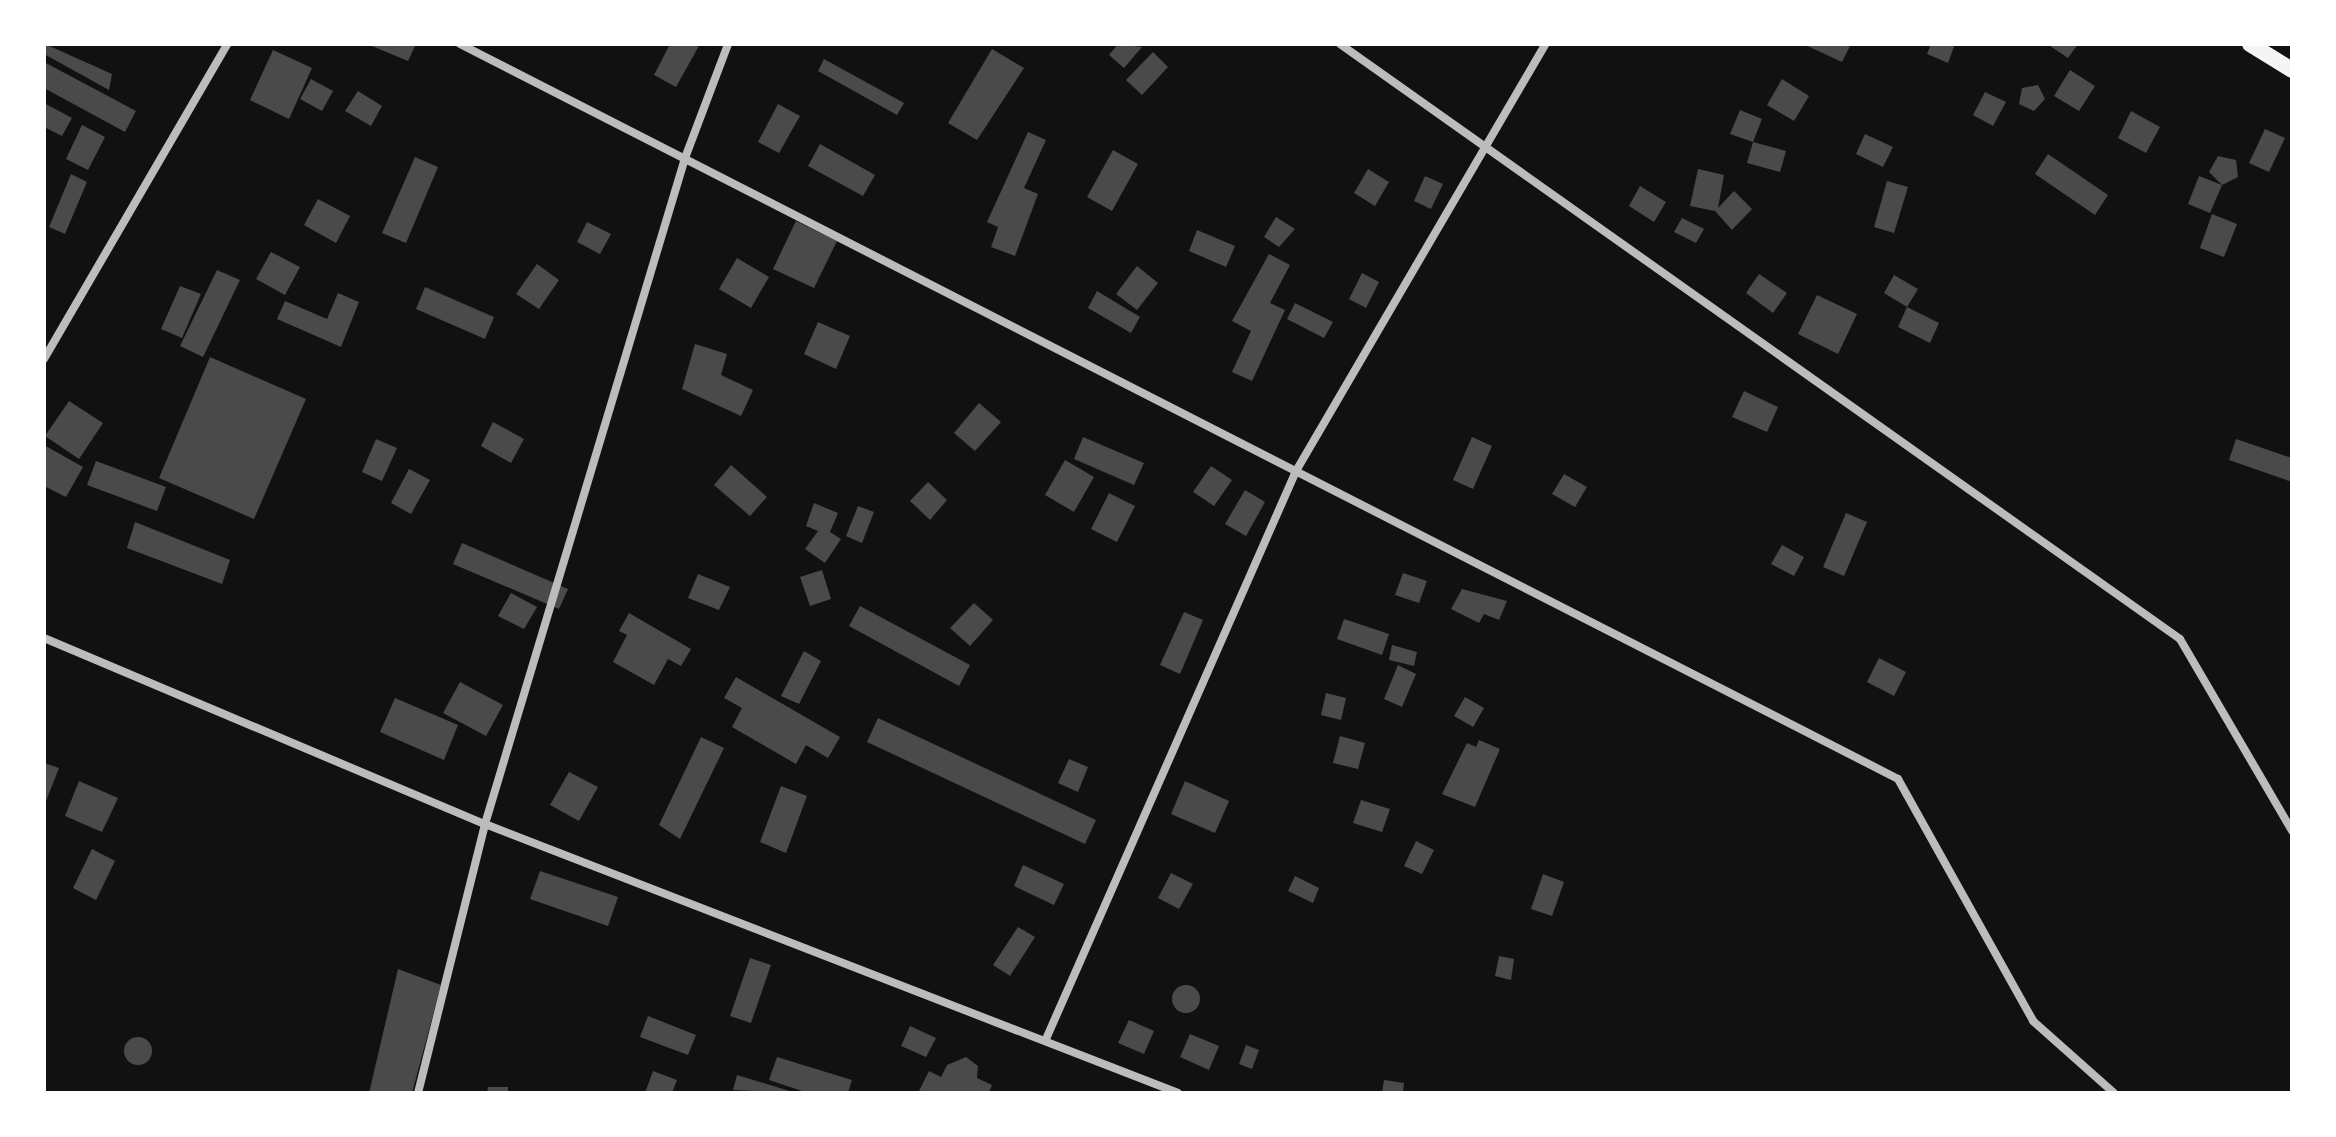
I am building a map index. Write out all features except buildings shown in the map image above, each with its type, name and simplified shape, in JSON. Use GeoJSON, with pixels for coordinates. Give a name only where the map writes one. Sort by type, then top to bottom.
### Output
{"type":"FeatureCollection","features":[{"type":"Feature","properties":{"kind":"main road"},"geometry":{"type":"LineString","coordinates":[[2250,44],[2292,70]]}},
{"type":"Feature","properties":{"kind":"street"},"geometry":{"type":"LineString","coordinates":[[44,359],[227,44]]}},
{"type":"Feature","properties":{"kind":"street"},"geometry":{"type":"LineString","coordinates":[[460,44],[1898,779],[2033,1021],[2114,1093]]}},
{"type":"Feature","properties":{"kind":"street"},"geometry":{"type":"LineString","coordinates":[[418,1093],[485,824],[685,158],[728,44]]}},
{"type":"Feature","properties":{"kind":"street"},"geometry":{"type":"LineString","coordinates":[[1340,44],[1486,151],[2180,639],[2292,831]]}},
{"type":"Feature","properties":{"kind":"street"},"geometry":{"type":"LineString","coordinates":[[1046,1039],[1296,471],[1546,44]]}},
{"type":"Feature","properties":{"kind":"street"},"geometry":{"type":"LineString","coordinates":[[44,638],[485,824],[1046,1039],[1178,1093]]}}]}
